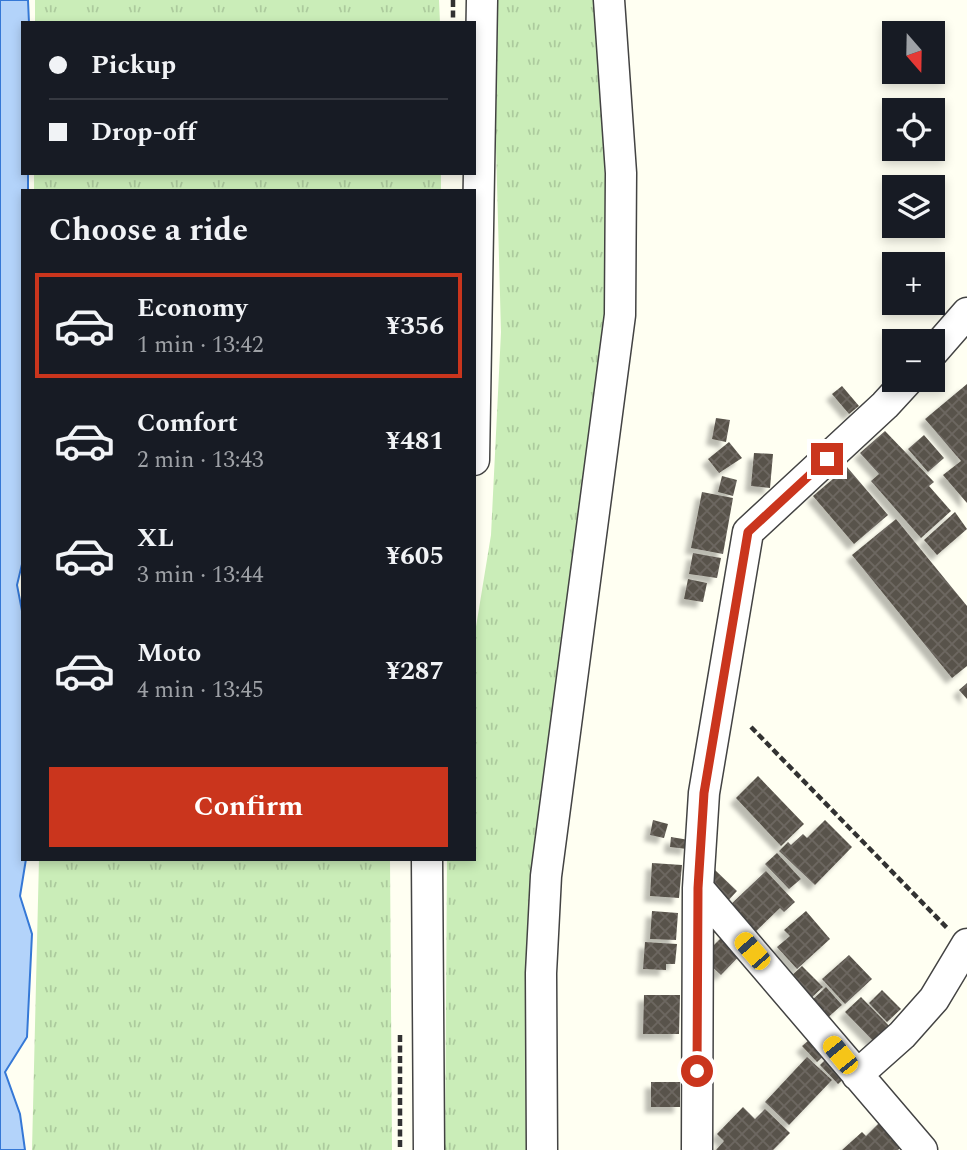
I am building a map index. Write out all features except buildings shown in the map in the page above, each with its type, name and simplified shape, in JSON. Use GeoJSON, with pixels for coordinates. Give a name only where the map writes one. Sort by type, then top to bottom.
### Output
{"type":"FeatureCollection","features":[{"type":"Feature","properties":{"kind":"street"},"geometry":{"type":"LineString","coordinates":[[476,345],[482,0]]}},
{"type":"Feature","properties":{"kind":"street"},"geometry":{"type":"LineString","coordinates":[[542,1150],[541,973],[546,876],[557,773],[620,315],[621,173],[610,0]]}},
{"type":"Feature","properties":{"kind":"street"},"geometry":{"type":"LineString","coordinates":[[945,340],[965,319]]}},
{"type":"Feature","properties":{"kind":"street"},"geometry":{"type":"LineString","coordinates":[[696,1150],[698,888],[704,793],[748,532],[897,392]]}},
{"type":"Feature","properties":{"kind":"street"},"geometry":{"type":"LineString","coordinates":[[426,861],[429,1150]]}},
{"type":"Feature","properties":{"kind":"street"},"geometry":{"type":"LineString","coordinates":[[698,888],[922,1150]]}},
{"type":"Feature","properties":{"kind":"street"},"geometry":{"type":"LineString","coordinates":[[857,1075],[902,1035],[934,999],[966,945]]}},
{"type":"Feature","properties":{"kind":"path"},"geometry":{"type":"LineString","coordinates":[[453,0],[453,21]]}},
{"type":"Feature","properties":{"kind":"path"},"geometry":{"type":"LineString","coordinates":[[751,727],[966,945]]}},
{"type":"Feature","properties":{"kind":"green space"},"geometry":{"type":"Polygon","coordinates":[[[35,0],[439,0],[440,21],[35,21],[35,0]]]}},
{"type":"Feature","properties":{"kind":"green space"},"geometry":{"type":"Polygon","coordinates":[[[492,0],[599,0],[609,303],[537,824],[532,1150],[445,1150],[447,861],[476,861],[476,627],[491,535],[501,332],[492,0]]]}},
{"type":"Feature","properties":{"kind":"green space"},"geometry":{"type":"Polygon","coordinates":[[[34,175],[441,175],[441,189],[34,189],[34,175]]]}},
{"type":"Feature","properties":{"kind":"green space"},"geometry":{"type":"Polygon","coordinates":[[[39,861],[390,861],[392,1150],[32,1150],[39,861]]]}},
{"type":"Feature","properties":{"kind":"water"},"geometry":{"type":"Polygon","coordinates":[[[0,0],[28,0],[29,21],[21,21],[21,175],[28,175],[28,189],[21,189],[21,568],[17,585],[21,606],[21,861],[26,861],[20,896],[32,934],[27,1037],[5,1072],[20,1114],[25,1150],[0,1150],[0,0]]]}},
{"type":"Feature","properties":{"kind":"route"},"geometry":{"type":"LineString","coordinates":[[697,1071],[698,888],[704,793],[748,532],[827,459]]}}]}
